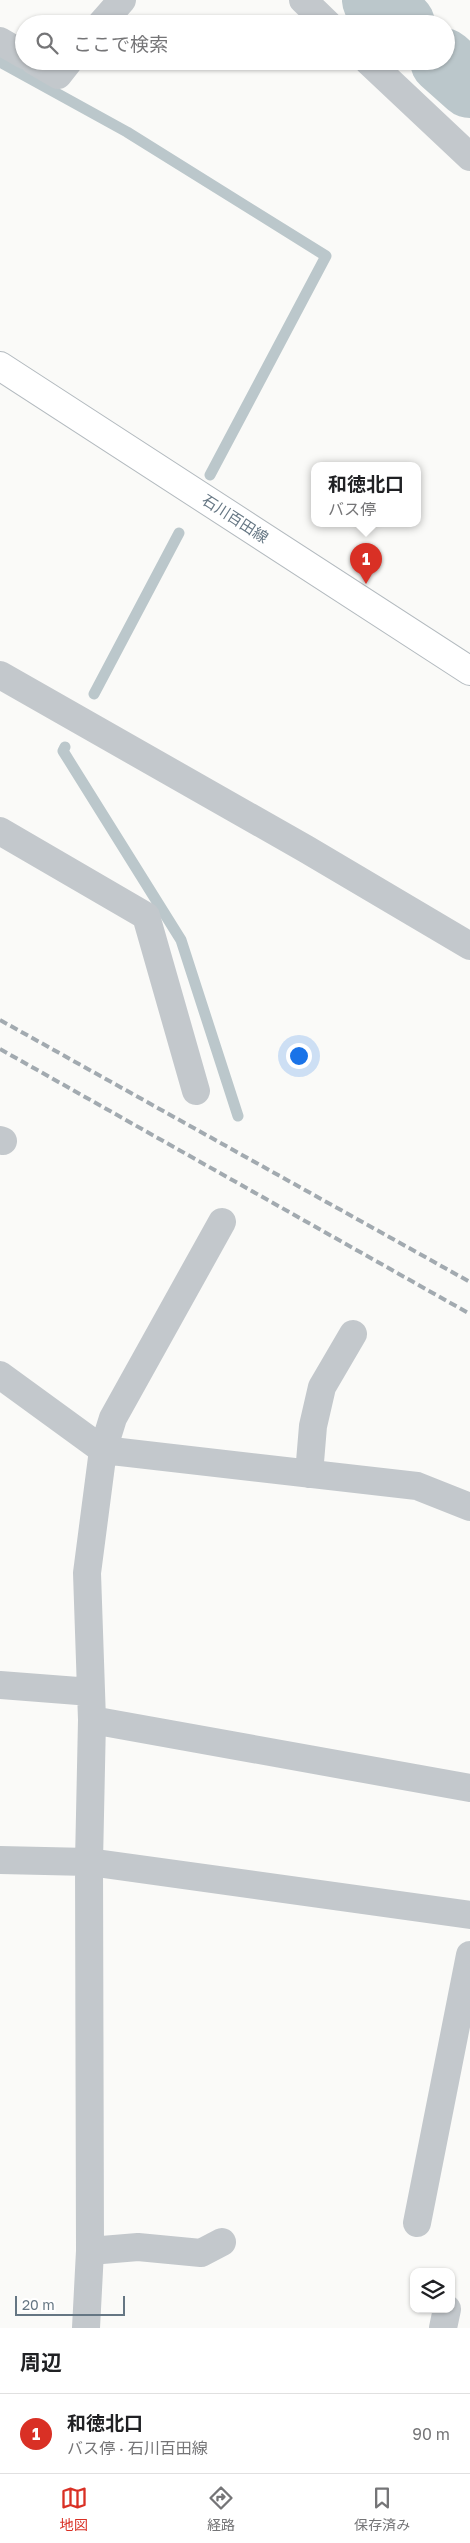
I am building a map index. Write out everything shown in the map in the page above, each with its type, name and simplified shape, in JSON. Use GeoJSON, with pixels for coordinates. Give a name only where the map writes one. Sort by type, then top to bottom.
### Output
{"type":"FeatureCollection","features":[{"type":"Feature","properties":{"kind":"main road","name":"石川百田線"},"geometry":{"type":"LineString","coordinates":[[0,366],[470,671]]}},
{"type":"Feature","properties":{"kind":"street"},"geometry":{"type":"LineString","coordinates":[[109,15],[122,0]]}},
{"type":"Feature","properties":{"kind":"street"},"geometry":{"type":"LineString","coordinates":[[303,0],[319,15]]}},
{"type":"Feature","properties":{"kind":"street"},"geometry":{"type":"LineString","coordinates":[[0,41],[15,50]]}},
{"type":"Feature","properties":{"kind":"street"},"geometry":{"type":"LineString","coordinates":[[49,70],[58,75],[62,70]]}},
{"type":"Feature","properties":{"kind":"street"},"geometry":{"type":"LineString","coordinates":[[378,70],[470,157]]}},
{"type":"Feature","properties":{"kind":"street"},"geometry":{"type":"LineString","coordinates":[[0,675],[314,854],[470,946]]}},
{"type":"Feature","properties":{"kind":"street"},"geometry":{"type":"LineString","coordinates":[[0,830],[146,916],[196,1091]]}},
{"type":"Feature","properties":{"kind":"street"},"geometry":{"type":"LineString","coordinates":[[86,2328],[90,2250],[89,1862],[92,1720],[87,1572],[103,1450],[113,1418],[222,1222]]}},
{"type":"Feature","properties":{"kind":"street"},"geometry":{"type":"LineString","coordinates":[[309,1474],[313,1426],[322,1387],[353,1334]]}},
{"type":"Feature","properties":{"kind":"street"},"geometry":{"type":"LineString","coordinates":[[0,1375],[103,1450],[417,1486],[470,1507]]}},
{"type":"Feature","properties":{"kind":"street"},"geometry":{"type":"LineString","coordinates":[[0,1685],[91,1692]]}},
{"type":"Feature","properties":{"kind":"street"},"geometry":{"type":"LineString","coordinates":[[92,1720],[470,1788]]}},
{"type":"Feature","properties":{"kind":"street"},"geometry":{"type":"LineString","coordinates":[[0,1860],[89,1862],[470,1915]]}},
{"type":"Feature","properties":{"kind":"street"},"geometry":{"type":"LineString","coordinates":[[418,2223],[470,1955]]}},
{"type":"Feature","properties":{"kind":"street"},"geometry":{"type":"LineString","coordinates":[[90,2250],[138,2246],[201,2253],[222,2242]]}},
{"type":"Feature","properties":{"kind":"street"},"geometry":{"type":"LineString","coordinates":[[443,2328],[446,2313]]}},
{"type":"Feature","properties":{"kind":"waterway"},"geometry":{"type":"LineString","coordinates":[[375,0],[392,15]]}},
{"type":"Feature","properties":{"kind":"waterway"},"geometry":{"type":"LineString","coordinates":[[0,62],[127,132],[326,256],[210,475]]}},
{"type":"Feature","properties":{"kind":"waterway"},"geometry":{"type":"LineString","coordinates":[[453,70],[470,85]]}},
{"type":"Feature","properties":{"kind":"waterway"},"geometry":{"type":"LineString","coordinates":[[94,694],[179,533]]}},
{"type":"Feature","properties":{"kind":"waterway"},"geometry":{"type":"LineString","coordinates":[[65,747],[63,751],[181,940],[238,1116]]}},
{"type":"Feature","properties":{"kind":"railway"},"geometry":{"type":"LineString","coordinates":[[0,1020],[470,1282]]}},
{"type":"Feature","properties":{"kind":"railway"},"geometry":{"type":"LineString","coordinates":[[0,1049],[470,1314]]}},
{"type":"Feature","properties":{"kind":"place","name":"和徳北口"},"geometry":{"type":"Point","coordinates":[366,584]}}]}
